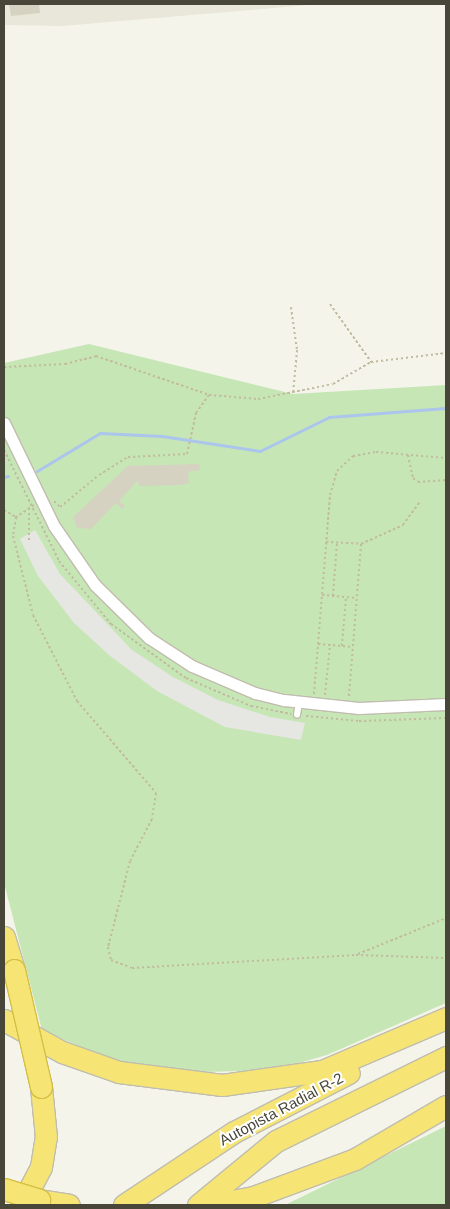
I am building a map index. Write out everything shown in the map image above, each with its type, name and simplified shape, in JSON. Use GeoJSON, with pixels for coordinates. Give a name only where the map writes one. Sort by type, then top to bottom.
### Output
{"type":"FeatureCollection","features":[{"type":"Feature","properties":{"kind":"highway"},"geometry":{"type":"LineString","coordinates":[[4,937],[14,970],[41,1087],[46,1136],[41,1167],[21,1205]]}},
{"type":"Feature","properties":{"kind":"highway","name":"Autopista Radial R-2"},"geometry":{"type":"LineString","coordinates":[[4,1020],[62,1052],[119,1072],[222,1085],[322,1071],[446,1018]]}},
{"type":"Feature","properties":{"kind":"highway","name":"Autopista Radial R-2"},"geometry":{"type":"LineString","coordinates":[[124,1205],[234,1132],[446,1025]]}},
{"type":"Feature","properties":{"kind":"highway"},"geometry":{"type":"LineString","coordinates":[[198,1205],[276,1141],[446,1057]]}},
{"type":"Feature","properties":{"kind":"highway"},"geometry":{"type":"LineString","coordinates":[[210,1205],[253,1197],[355,1159],[446,1106]]}},
{"type":"Feature","properties":{"kind":"highway"},"geometry":{"type":"LineString","coordinates":[[4,1189],[69,1205]]}},
{"type":"Feature","properties":{"kind":"street"},"geometry":{"type":"LineString","coordinates":[[4,423],[70,553],[120,614],[149,638],[224,681],[255,693],[299,702],[348,707],[446,704]]}},
{"type":"Feature","properties":{"kind":"lane"},"geometry":{"type":"LineString","coordinates":[[297,715],[299,702]]}},
{"type":"Feature","properties":{"kind":"path"},"geometry":{"type":"LineString","coordinates":[[330,304],[371,362]]}},
{"type":"Feature","properties":{"kind":"path"},"geometry":{"type":"LineString","coordinates":[[291,307],[297,350],[293,394]]}},
{"type":"Feature","properties":{"kind":"path"},"geometry":{"type":"LineString","coordinates":[[4,367],[65,364],[96,356],[209,395],[258,399],[293,394],[333,384],[371,362],[446,353]]}},
{"type":"Feature","properties":{"kind":"path"},"geometry":{"type":"LineString","coordinates":[[209,395],[196,413],[187,454],[128,457],[99,475],[60,507],[50,498],[29,506],[16,517],[13,536],[33,615],[52,657],[102,734],[156,793],[152,818],[130,861],[108,947],[111,960],[132,968],[202,966],[356,955],[446,958]]}},
{"type":"Feature","properties":{"kind":"path"},"geometry":{"type":"LineString","coordinates":[[319,704],[318,644],[330,495],[337,471],[353,456],[376,452],[446,458]]}},
{"type":"Feature","properties":{"kind":"path"},"geometry":{"type":"LineString","coordinates":[[408,455],[413,478],[418,482],[446,480]]}},
{"type":"Feature","properties":{"kind":"path"},"geometry":{"type":"LineString","coordinates":[[326,542],[361,544],[402,525],[420,502]]}},
{"type":"Feature","properties":{"kind":"path"},"geometry":{"type":"LineString","coordinates":[[29,506],[29,540]]}},
{"type":"Feature","properties":{"kind":"path"},"geometry":{"type":"LineString","coordinates":[[4,510],[16,517]]}},
{"type":"Feature","properties":{"kind":"path"},"geometry":{"type":"LineString","coordinates":[[333,596],[338,543]]}},
{"type":"Feature","properties":{"kind":"path"},"geometry":{"type":"LineString","coordinates":[[348,707],[361,544]]}},
{"type":"Feature","properties":{"kind":"path"},"geometry":{"type":"LineString","coordinates":[[322,595],[357,598]]}},
{"type":"Feature","properties":{"kind":"path"},"geometry":{"type":"LineString","coordinates":[[342,646],[346,597]]}},
{"type":"Feature","properties":{"kind":"path"},"geometry":{"type":"LineString","coordinates":[[318,644],[353,647]]}},
{"type":"Feature","properties":{"kind":"path"},"geometry":{"type":"LineString","coordinates":[[319,704],[330,645]]}},
{"type":"Feature","properties":{"kind":"path"},"geometry":{"type":"LineString","coordinates":[[297,715],[359,721],[446,718]]}},
{"type":"Feature","properties":{"kind":"path"},"geometry":{"type":"LineString","coordinates":[[356,955],[446,918]]}},
{"type":"Feature","properties":{"kind":"shaded area"},"geometry":{"type":"Polygon","coordinates":[[[4,4],[320,4],[63,26],[4,25],[4,4]]]}},
{"type":"Feature","properties":{"kind":"shaded area"},"geometry":{"type":"Polygon","coordinates":[[[35,530],[60,574],[132,650],[173,677],[218,700],[270,717],[305,723],[301,740],[225,727],[157,691],[109,655],[74,623],[38,576],[20,539],[35,530]]]}},
{"type":"Feature","properties":{"kind":"green space"},"geometry":{"type":"Polygon","coordinates":[[[89,344],[293,394],[446,385],[446,1003],[327,1055],[274,1070],[171,1073],[111,1060],[42,1030],[4,883],[4,363],[89,344]]]}},
{"type":"Feature","properties":{"kind":"green space"},"geometry":{"type":"Polygon","coordinates":[[[446,1126],[446,1205],[285,1205],[446,1126]]]}},
{"type":"Feature","properties":{"kind":"building"},"geometry":{"type":"Polygon","coordinates":[[[9,4],[39,4],[40,13],[11,16],[9,4]]]}},
{"type":"Feature","properties":{"kind":"building"},"geometry":{"type":"Polygon","coordinates":[[[199,464],[200,470],[188,472],[189,483],[181,485],[140,486],[137,481],[119,501],[125,506],[122,509],[116,503],[91,529],[77,528],[73,517],[128,466],[199,464]]]}},
{"type":"Feature","properties":{"kind":"waterway"},"geometry":{"type":"LineString","coordinates":[[37,471],[100,433],[162,436],[260,451],[329,417],[446,408]]}},
{"type":"Feature","properties":{"kind":"waterway"},"geometry":{"type":"LineString","coordinates":[[4,477],[8,476]]}}]}
